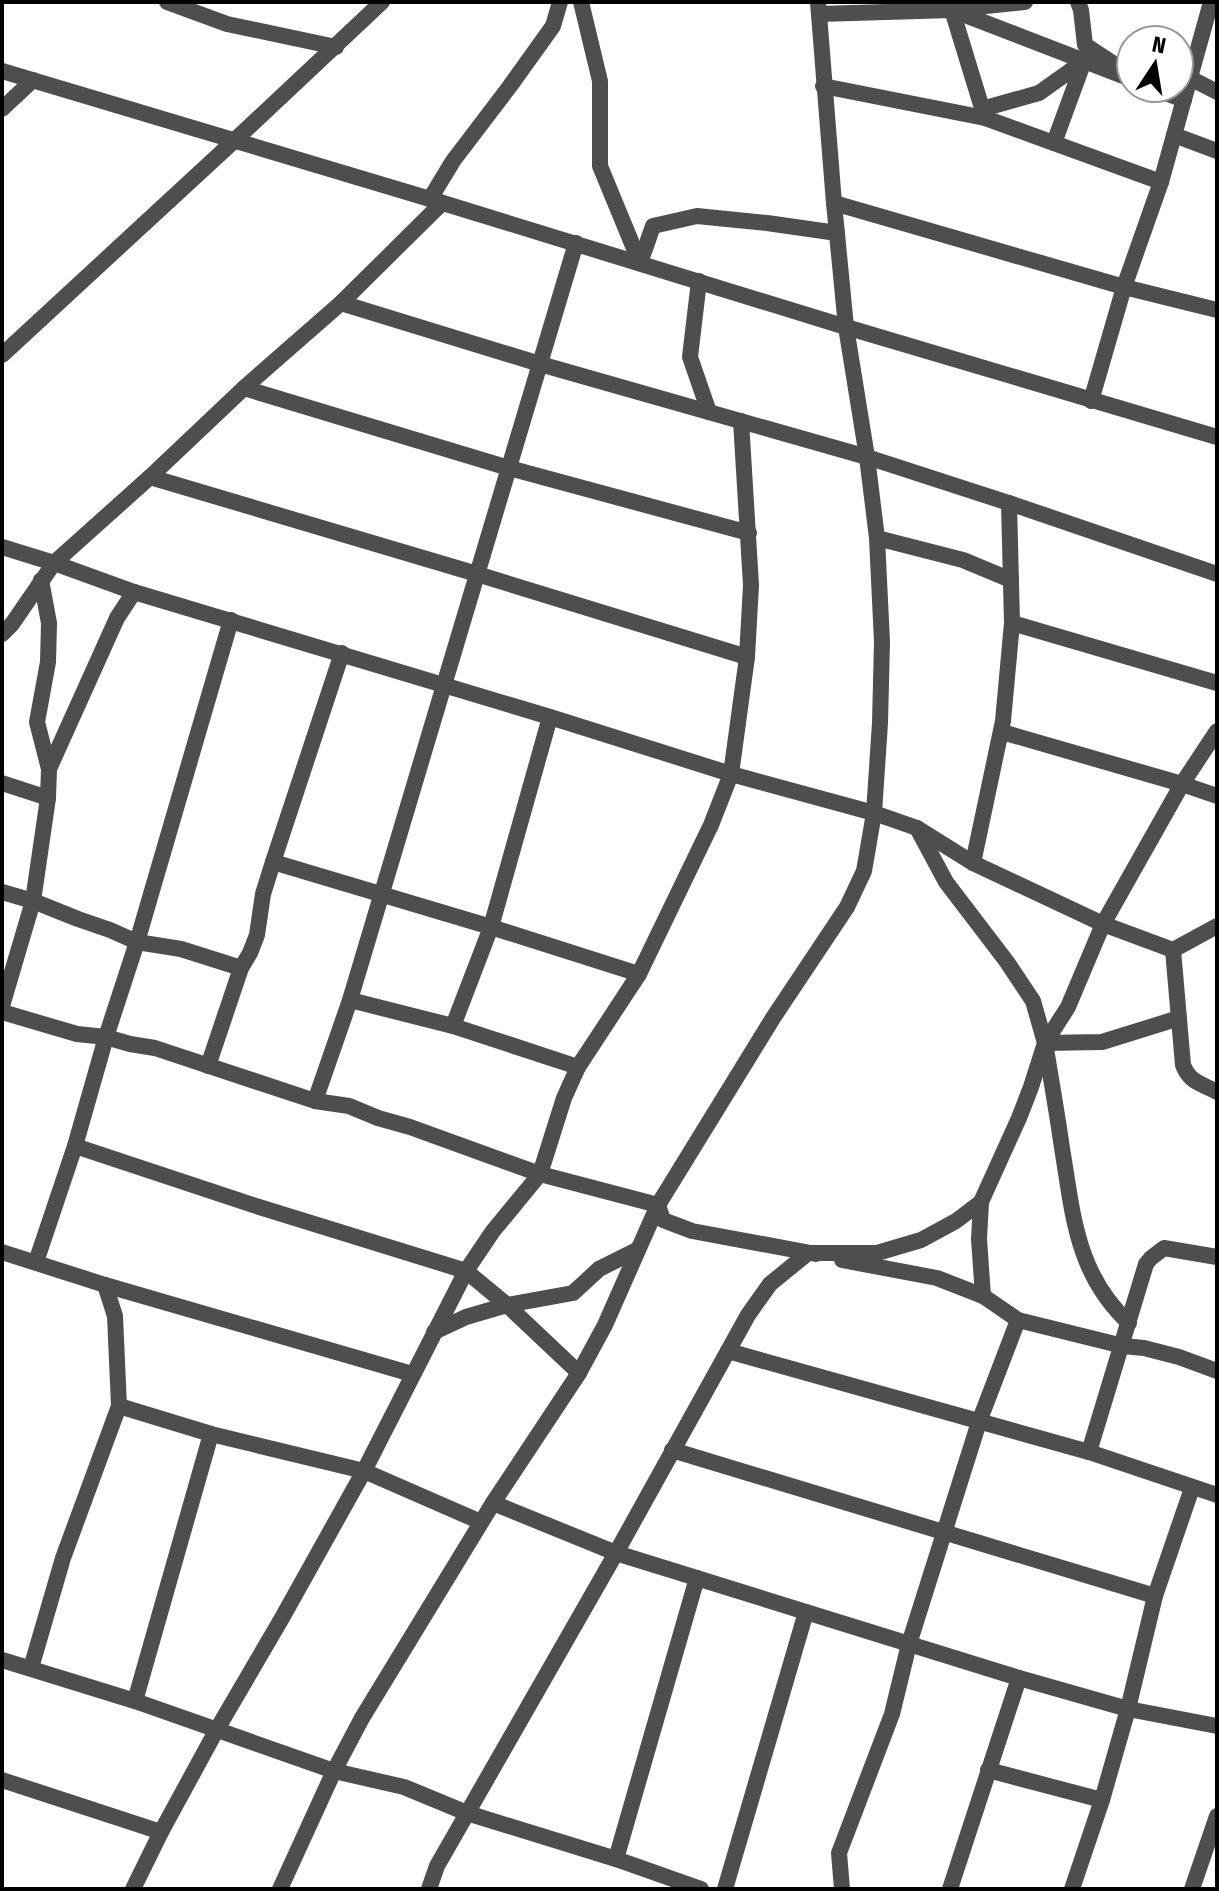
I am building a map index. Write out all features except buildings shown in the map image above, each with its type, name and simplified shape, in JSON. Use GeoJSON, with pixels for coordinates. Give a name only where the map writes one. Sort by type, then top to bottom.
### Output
{"type":"FeatureCollection","features":[{"type":"Feature","properties":{"kind":"street"},"geometry":{"type":"LineString","coordinates":[[167,2],[227,24],[336,47]]}},
{"type":"Feature","properties":{"kind":"street"},"geometry":{"type":"LineString","coordinates":[[2,355],[382,2]]}},
{"type":"Feature","properties":{"kind":"street"},"geometry":{"type":"LineString","coordinates":[[2,634],[54,563],[341,303],[436,201],[453,161],[553,26],[560,2]]}},
{"type":"Feature","properties":{"kind":"street"},"geometry":{"type":"LineString","coordinates":[[581,2],[600,81],[600,166],[640,263]]}},
{"type":"Feature","properties":{"kind":"street"},"geometry":{"type":"LineString","coordinates":[[280,1889],[362,1718],[481,1522],[579,1373],[605,1325],[658,1205],[773,1018],[847,907],[864,871],[874,813],[880,723],[882,642],[877,538],[846,327],[818,8],[1025,2]]}},
{"type":"Feature","properties":{"kind":"street"},"geometry":{"type":"LineString","coordinates":[[1195,60],[1211,2]]}},
{"type":"Feature","properties":{"kind":"street"},"geometry":{"type":"LineString","coordinates":[[1054,143],[1077,58],[1080,5]]}},
{"type":"Feature","properties":{"kind":"street"},"geometry":{"type":"LineString","coordinates":[[1080,5],[1085,45],[1115,65]]}},
{"type":"Feature","properties":{"kind":"street"},"geometry":{"type":"LineString","coordinates":[[952,6],[1115,73]]}},
{"type":"Feature","properties":{"kind":"street"},"geometry":{"type":"LineString","coordinates":[[952,6],[984,113]]}},
{"type":"Feature","properties":{"kind":"street"},"geometry":{"type":"LineString","coordinates":[[984,113],[1039,93],[1077,58]]}},
{"type":"Feature","properties":{"kind":"street"},"geometry":{"type":"LineString","coordinates":[[2,71],[1217,437]]}},
{"type":"Feature","properties":{"kind":"street"},"geometry":{"type":"LineString","coordinates":[[2,109],[33,80]]}},
{"type":"Feature","properties":{"kind":"street"},"geometry":{"type":"LineString","coordinates":[[1195,80],[1217,89]]}},
{"type":"Feature","properties":{"kind":"street"},"geometry":{"type":"LineString","coordinates":[[823,86],[984,113],[1054,143],[1161,182]]}},
{"type":"Feature","properties":{"kind":"street"},"geometry":{"type":"LineString","coordinates":[[1091,401],[1183,104]]}},
{"type":"Feature","properties":{"kind":"street"},"geometry":{"type":"LineString","coordinates":[[1174,135],[1217,151]]}},
{"type":"Feature","properties":{"kind":"street"},"geometry":{"type":"LineString","coordinates":[[834,203],[1124,287],[1217,310]]}},
{"type":"Feature","properties":{"kind":"street"},"geometry":{"type":"LineString","coordinates":[[640,263],[653,226],[697,216],[837,233]]}},
{"type":"Feature","properties":{"kind":"street"},"geometry":{"type":"LineString","coordinates":[[315,1101],[350,1000],[576,243]]}},
{"type":"Feature","properties":{"kind":"street"},"geometry":{"type":"LineString","coordinates":[[699,281],[690,357],[709,412]]}},
{"type":"Feature","properties":{"kind":"street"},"geometry":{"type":"LineString","coordinates":[[341,303],[540,364],[867,457],[1217,574]]}},
{"type":"Feature","properties":{"kind":"street"},"geometry":{"type":"LineString","coordinates":[[244,388],[509,468],[749,533]]}},
{"type":"Feature","properties":{"kind":"street"},"geometry":{"type":"LineString","coordinates":[[133,1889],[216,1731],[364,1471],[466,1271],[493,1231],[540,1174],[564,1098],[578,1067],[639,974],[711,825],[731,774],[747,657],[751,585],[741,421]]}},
{"type":"Feature","properties":{"kind":"street"},"geometry":{"type":"LineString","coordinates":[[150,477],[747,657]]}},
{"type":"Feature","properties":{"kind":"street"},"geometry":{"type":"LineString","coordinates":[[973,863],[1002,732],[1012,623],[1009,503]]}},
{"type":"Feature","properties":{"kind":"street"},"geometry":{"type":"LineString","coordinates":[[877,538],[963,560],[1011,580]]}},
{"type":"Feature","properties":{"kind":"street"},"geometry":{"type":"LineString","coordinates":[[2,547],[134,592],[731,774],[874,813],[917,828],[973,863],[1103,924],[1173,950],[1217,926]]}},
{"type":"Feature","properties":{"kind":"street"},"geometry":{"type":"LineString","coordinates":[[2,1006],[33,901],[48,798],[49,769],[37,722],[48,662],[49,623],[41,580]]}},
{"type":"Feature","properties":{"kind":"street"},"geometry":{"type":"LineString","coordinates":[[49,769],[117,618],[134,592]]}},
{"type":"Feature","properties":{"kind":"street"},"geometry":{"type":"LineString","coordinates":[[36,1262],[137,942],[231,620]]}},
{"type":"Feature","properties":{"kind":"street"},"geometry":{"type":"LineString","coordinates":[[1012,623],[1217,683]]}},
{"type":"Feature","properties":{"kind":"street"},"geometry":{"type":"LineString","coordinates":[[208,1066],[241,968],[257,935],[263,894],[342,653]]}},
{"type":"Feature","properties":{"kind":"street"},"geometry":{"type":"LineString","coordinates":[[453,1026],[491,927],[550,717]]}},
{"type":"Feature","properties":{"kind":"street"},"geometry":{"type":"LineString","coordinates":[[983,1296],[979,1239],[981,1202],[1019,1118],[1045,1043],[1068,1007],[1103,924],[1182,784],[1217,731]]}},
{"type":"Feature","properties":{"kind":"street"},"geometry":{"type":"LineString","coordinates":[[1002,732],[1217,796]]}},
{"type":"Feature","properties":{"kind":"street"},"geometry":{"type":"LineString","coordinates":[[2,783],[48,798]]}},
{"type":"Feature","properties":{"kind":"street"},"geometry":{"type":"LineString","coordinates":[[917,828],[946,882],[1033,1001],[1045,1043],[1071,1208],[1080,1245],[1101,1292],[1129,1323]]}},
{"type":"Feature","properties":{"kind":"street"},"geometry":{"type":"LineString","coordinates":[[273,862],[639,974]]}},
{"type":"Feature","properties":{"kind":"street"},"geometry":{"type":"LineString","coordinates":[[2,892],[137,942],[181,949],[241,968]]}},
{"type":"Feature","properties":{"kind":"street"},"geometry":{"type":"LineString","coordinates":[[1173,950],[1183,1065],[1194,1082],[1217,1092]]}},
{"type":"Feature","properties":{"kind":"street"},"geometry":{"type":"LineString","coordinates":[[350,1000],[453,1026],[578,1067]]}},
{"type":"Feature","properties":{"kind":"street"},"geometry":{"type":"LineString","coordinates":[[2,1012],[77,1034],[155,1048],[315,1101],[349,1106],[540,1174],[658,1205]]}},
{"type":"Feature","properties":{"kind":"street"},"geometry":{"type":"LineString","coordinates":[[1045,1043],[1102,1042],[1179,1018]]}},
{"type":"Feature","properties":{"kind":"street"},"geometry":{"type":"LineString","coordinates":[[75,1146],[466,1271],[579,1373]]}},
{"type":"Feature","properties":{"kind":"street"},"geometry":{"type":"LineString","coordinates":[[429,1889],[437,1866],[748,1315],[770,1284],[808,1253],[877,1253],[921,1240],[956,1221],[981,1202]]}},
{"type":"Feature","properties":{"kind":"street"},"geometry":{"type":"LineString","coordinates":[[658,1205],[663,1220],[682,1228],[937,1278],[983,1296],[1018,1320],[1123,1346],[1144,1348],[1217,1371]]}},
{"type":"Feature","properties":{"kind":"street"},"geometry":{"type":"LineString","coordinates":[[1089,1452],[1146,1264],[1164,1248],[1217,1257]]}},
{"type":"Feature","properties":{"kind":"street"},"geometry":{"type":"LineString","coordinates":[[434,1332],[466,1317],[507,1305],[573,1293],[599,1269],[637,1250]]}},
{"type":"Feature","properties":{"kind":"street"},"geometry":{"type":"LineString","coordinates":[[2,1252],[412,1374]]}},
{"type":"Feature","properties":{"kind":"street"},"geometry":{"type":"LineString","coordinates":[[31,1668],[63,1558],[119,1406],[115,1316],[105,1285]]}},
{"type":"Feature","properties":{"kind":"street"},"geometry":{"type":"LineString","coordinates":[[842,1889],[839,1853],[892,1714],[909,1644],[979,1422],[1018,1320]]}},
{"type":"Feature","properties":{"kind":"street"},"geometry":{"type":"LineString","coordinates":[[728,1351],[1089,1452],[1217,1495]]}},
{"type":"Feature","properties":{"kind":"street"},"geometry":{"type":"LineString","coordinates":[[119,1406],[211,1434],[364,1471],[481,1522]]}},
{"type":"Feature","properties":{"kind":"street"},"geometry":{"type":"LineString","coordinates":[[135,1701],[211,1434]]}},
{"type":"Feature","properties":{"kind":"street"},"geometry":{"type":"LineString","coordinates":[[672,1450],[1155,1596]]}},
{"type":"Feature","properties":{"kind":"street"},"geometry":{"type":"LineString","coordinates":[[1072,1889],[1128,1709],[1155,1596],[1192,1488]]}},
{"type":"Feature","properties":{"kind":"street"},"geometry":{"type":"LineString","coordinates":[[493,1503],[616,1553],[1019,1678],[1128,1709],[1217,1726]]}},
{"type":"Feature","properties":{"kind":"street"},"geometry":{"type":"LineString","coordinates":[[616,1859],[697,1578]]}},
{"type":"Feature","properties":{"kind":"street"},"geometry":{"type":"LineString","coordinates":[[725,1889],[806,1612]]}},
{"type":"Feature","properties":{"kind":"street"},"geometry":{"type":"LineString","coordinates":[[2,1660],[135,1701],[334,1771],[404,1787],[467,1813],[701,1889]]}},
{"type":"Feature","properties":{"kind":"street"},"geometry":{"type":"LineString","coordinates":[[950,1889],[1019,1678]]}},
{"type":"Feature","properties":{"kind":"street"},"geometry":{"type":"LineString","coordinates":[[988,1770],[1102,1800]]}},
{"type":"Feature","properties":{"kind":"street"},"geometry":{"type":"LineString","coordinates":[[2,1780],[161,1832]]}},
{"type":"Feature","properties":{"kind":"street"},"geometry":{"type":"LineString","coordinates":[[1192,1889],[1217,1816]]}}]}
